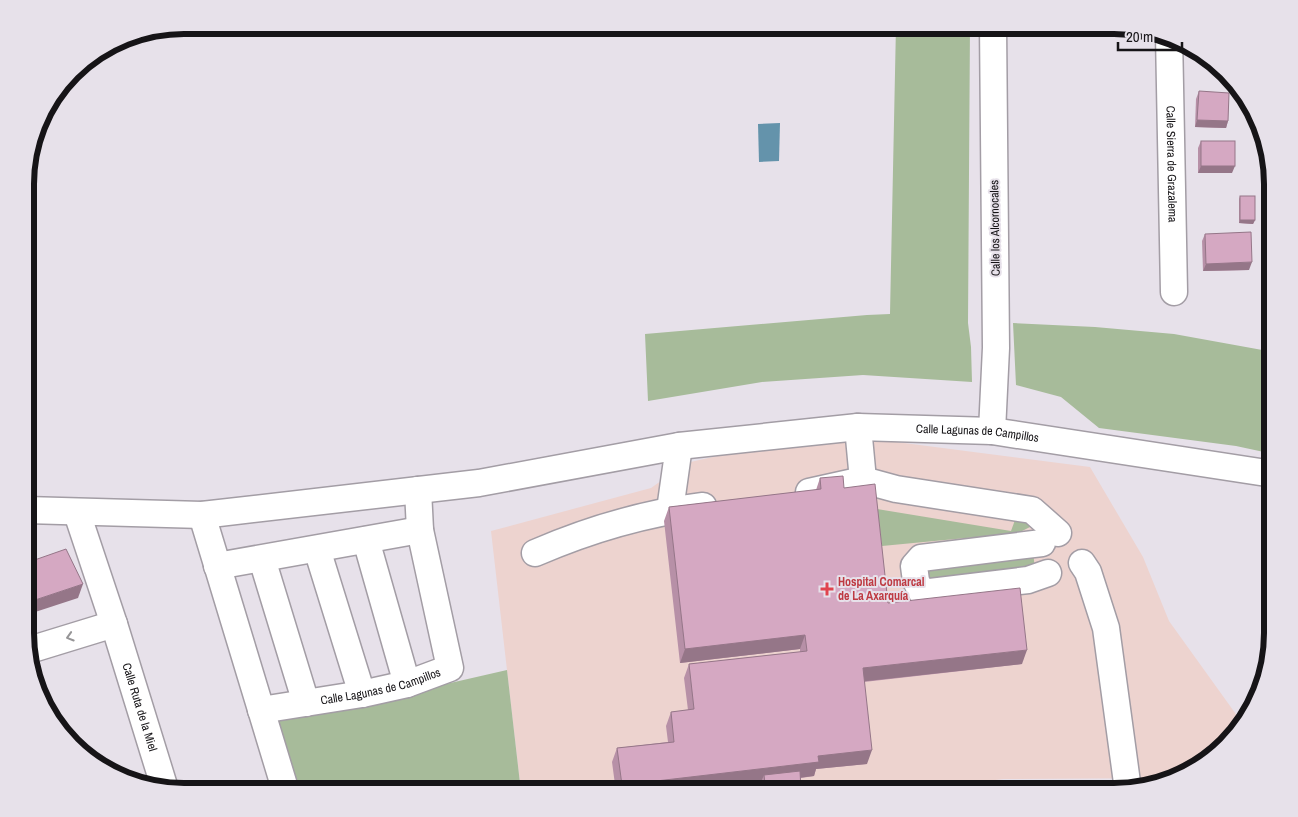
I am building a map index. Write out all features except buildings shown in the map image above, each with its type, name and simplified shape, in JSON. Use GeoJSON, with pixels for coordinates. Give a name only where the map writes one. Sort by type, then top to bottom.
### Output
{"type":"FeatureCollection","features":[{"type":"Feature","properties":{"kind":"street","name":"Calle los Alcornocales"},"geometry":{"type":"LineString","coordinates":[[992,431],[996,348],[993,34]]}},
{"type":"Feature","properties":{"kind":"street","name":"Calle Sierra de Grazalema"},"geometry":{"type":"LineString","coordinates":[[1169,44],[1174,292]]}},
{"type":"Feature","properties":{"kind":"street","name":"Calle Lagunas de Campillos"},"geometry":{"type":"LineString","coordinates":[[34,510],[202,515],[479,483],[679,446],[858,427],[992,431],[1094,447],[1154,454],[1264,472]]}},
{"type":"Feature","properties":{"kind":"street"},"geometry":{"type":"LineString","coordinates":[[858,427],[863,480]]}},
{"type":"Feature","properties":{"kind":"street"},"geometry":{"type":"LineString","coordinates":[[670,510],[679,446]]}},
{"type":"Feature","properties":{"kind":"street"},"geometry":{"type":"LineString","coordinates":[[788,495],[863,480],[896,489],[1032,510],[1050,538]]}},
{"type":"Feature","properties":{"kind":"street","name":"Calle Lagunas de Campillos"},"geometry":{"type":"LineString","coordinates":[[262,710],[362,694],[407,684],[450,668],[420,530],[418,490]]}},
{"type":"Feature","properties":{"kind":"street"},"geometry":{"type":"LineString","coordinates":[[535,553],[582,533],[670,510],[729,502]]}},
{"type":"Feature","properties":{"kind":"street","name":"Calle Ruta de la Miel"},"geometry":{"type":"LineString","coordinates":[[77,513],[114,624],[162,782]]}},
{"type":"Feature","properties":{"kind":"street"},"geometry":{"type":"LineString","coordinates":[[202,515],[283,783]]}},
{"type":"Feature","properties":{"kind":"street"},"geometry":{"type":"LineString","coordinates":[[216,566],[420,530]]}},
{"type":"Feature","properties":{"kind":"street"},"geometry":{"type":"LineString","coordinates":[[1048,573],[1028,580],[922,593],[916,581],[914,566],[921,558],[1050,538],[1073,536],[1078,541],[1083,555],[1082,563],[1078,569],[1067,576],[1054,576],[1048,573],[1040,563],[1039,549],[1050,538]]}},
{"type":"Feature","properties":{"kind":"street"},"geometry":{"type":"LineString","coordinates":[[366,540],[407,684]]}},
{"type":"Feature","properties":{"kind":"street"},"geometry":{"type":"LineString","coordinates":[[317,549],[362,694]]}},
{"type":"Feature","properties":{"kind":"street"},"geometry":{"type":"LineString","coordinates":[[262,559],[306,703]]}},
{"type":"Feature","properties":{"kind":"street"},"geometry":{"type":"LineString","coordinates":[[1082,563],[1088,572],[1106,628],[1127,783]]}},
{"type":"Feature","properties":{"kind":"street"},"geometry":{"type":"LineString","coordinates":[[35,648],[114,624]]}},
{"type":"Feature","properties":{"kind":"shaded area","name":"Hospital Comarcal de La Axarquía"},"geometry":{"type":"Polygon","coordinates":[[[873,439],[1090,467],[1143,557],[1169,621],[1238,718],[1213,746],[1198,758],[1172,772],[1153,778],[1004,779],[969,783],[520,783],[491,531],[651,488],[686,463],[744,450],[873,439]]]}},
{"type":"Feature","properties":{"kind":"green space"},"geometry":{"type":"Polygon","coordinates":[[[896,34],[970,34],[968,323],[972,382],[863,375],[762,382],[648,401],[645,334],[890,314],[896,34]]]}},
{"type":"Feature","properties":{"kind":"green space"},"geometry":{"type":"Polygon","coordinates":[[[1013,323],[1095,327],[1174,334],[1264,350],[1264,452],[1236,446],[1099,428],[1061,397],[1016,385],[1013,323]]]}},
{"type":"Feature","properties":{"kind":"green space"},"geometry":{"type":"Polygon","coordinates":[[[877,509],[1011,531],[1015,520],[1028,522],[1032,526],[1018,533],[882,546],[877,509]]]}},
{"type":"Feature","properties":{"kind":"green space"},"geometry":{"type":"Polygon","coordinates":[[[1033,550],[1035,571],[925,583],[923,561],[1033,550]]]}},
{"type":"Feature","properties":{"kind":"green space"},"geometry":{"type":"Polygon","coordinates":[[[507,670],[520,783],[292,783],[271,714],[363,703],[507,670]]]}},
{"type":"Feature","properties":{"kind":"water"},"geometry":{"type":"Polygon","coordinates":[[[780,123],[779,161],[759,162],[758,124],[780,123]]]}},
{"type":"Feature","properties":{"kind":"place","name":"Hospital Comarcal de La Axarquía"},"geometry":{"type":"Point","coordinates":[827,589]}}]}
